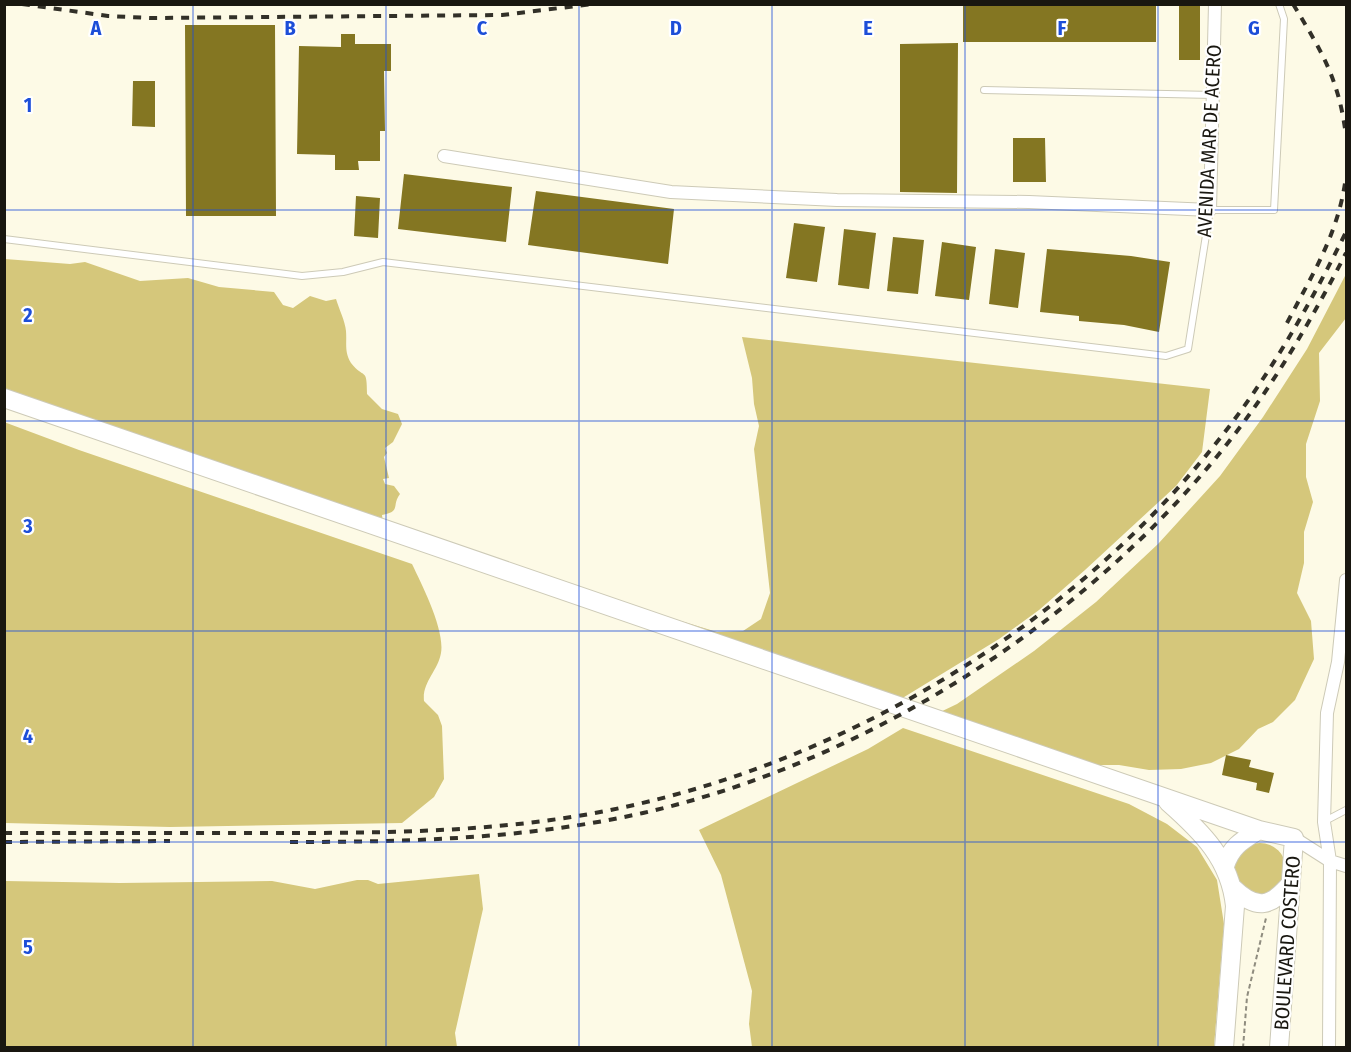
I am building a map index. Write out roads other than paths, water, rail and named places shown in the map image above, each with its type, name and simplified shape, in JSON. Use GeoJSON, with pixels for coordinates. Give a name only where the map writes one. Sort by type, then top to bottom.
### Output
{"type":"FeatureCollection","features":[{"type":"Feature","properties":{"kind":"main road"},"geometry":{"type":"LineString","coordinates":[[4,398],[1259,830],[1294,838]]}},
{"type":"Feature","properties":{"kind":"main road"},"geometry":{"type":"LineString","coordinates":[[1160,795],[1200,831],[1225,866],[1233,888],[1235,906],[1224,1047]]}},
{"type":"Feature","properties":{"kind":"main road"},"geometry":{"type":"LineString","coordinates":[[1225,866],[1236,844],[1259,830]]}},
{"type":"Feature","properties":{"kind":"main road","name":"BOULEVARD COSTERO"},"geometry":{"type":"LineString","coordinates":[[1279,1047],[1294,838]]}},
{"type":"Feature","properties":{"kind":"main road"},"geometry":{"type":"LineString","coordinates":[[1233,888],[1242,897],[1257,903],[1266,903],[1280,897],[1291,883]]}},
{"type":"Feature","properties":{"kind":"street","name":"AVENIDA MAR DE ACERO"},"geometry":{"type":"LineString","coordinates":[[1210,210],[1215,4]]}},
{"type":"Feature","properties":{"kind":"street"},"geometry":{"type":"LineString","coordinates":[[444,156],[671,192],[837,200],[1029,202],[1210,210]]}},
{"type":"Feature","properties":{"kind":"street"},"geometry":{"type":"LineString","coordinates":[[1329,1047],[1330,861],[1324,822],[1327,713],[1338,662],[1347,580]]}},
{"type":"Feature","properties":{"kind":"street"},"geometry":{"type":"LineString","coordinates":[[1294,838],[1330,861],[1347,866]]}},
{"type":"Feature","properties":{"kind":"lane"},"geometry":{"type":"LineString","coordinates":[[1210,210],[1274,210],[1284,19],[1279,4]]}},
{"type":"Feature","properties":{"kind":"lane"},"geometry":{"type":"LineString","coordinates":[[984,90],[1214,95]]}},
{"type":"Feature","properties":{"kind":"lane","name":"AVENIDA MAR DE ACERO"},"geometry":{"type":"LineString","coordinates":[[4,239],[302,276],[343,273],[383,262],[1166,356],[1188,349],[1210,210]]}},
{"type":"Feature","properties":{"kind":"lane"},"geometry":{"type":"LineString","coordinates":[[1324,822],[1347,810]]}},
{"type":"Feature","properties":{"kind":"railway"},"geometry":{"type":"LineString","coordinates":[[22,4],[108,16],[151,18],[502,15],[593,4]]}},
{"type":"Feature","properties":{"kind":"railway"},"geometry":{"type":"LineString","coordinates":[[1293,4],[1328,67],[1339,98],[1346,136]]}},
{"type":"Feature","properties":{"kind":"railway"},"geometry":{"type":"LineString","coordinates":[[1287,323],[1324,252],[1343,197],[1346,176]]}},
{"type":"Feature","properties":{"kind":"railway"},"geometry":{"type":"LineString","coordinates":[[4,833],[373,832],[480,828],[551,820],[645,802],[738,775],[829,739],[916,695],[1000,643],[1078,584],[1149,518],[1213,447],[1251,397],[1302,316],[1346,232]]}},
{"type":"Feature","properties":{"kind":"railway"},"geometry":{"type":"LineString","coordinates":[[290,842],[423,840],[512,834],[599,822],[643,813],[725,790],[805,760],[884,723],[960,680],[1032,631],[1100,576],[1162,517],[1219,454],[1255,407],[1303,331],[1346,253]]}},
{"type":"Feature","properties":{"kind":"railway"},"geometry":{"type":"LineString","coordinates":[[4,842],[170,841]]}}]}
